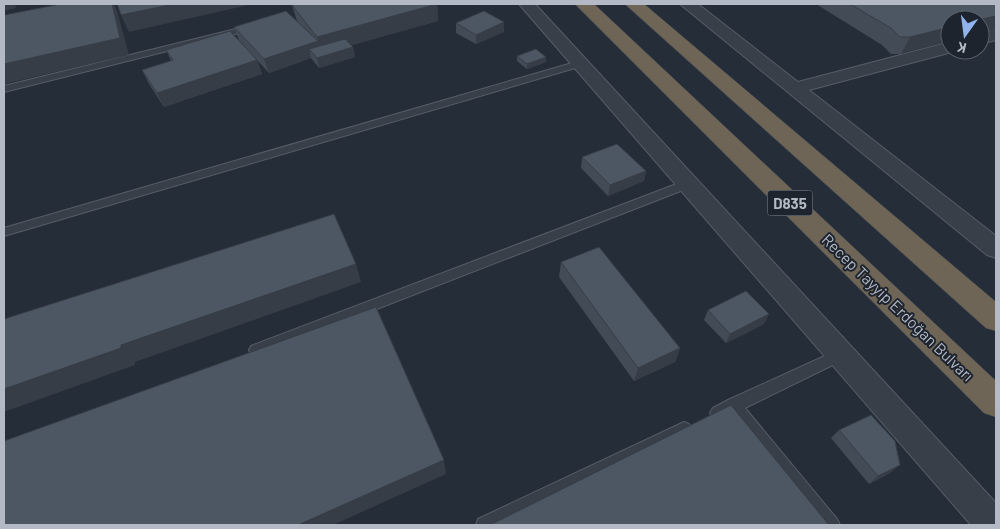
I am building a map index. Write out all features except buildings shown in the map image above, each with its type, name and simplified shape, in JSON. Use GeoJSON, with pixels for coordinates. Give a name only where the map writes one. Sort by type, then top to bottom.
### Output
{"type":"FeatureCollection","features":[{"type":"Feature","properties":{"kind":"highway","name":"Recep Tayyip Erdoğan Bulvarı"},"geometry":{"type":"LineString","coordinates":[[584,4],[996,402]]}},
{"type":"Feature","properties":{"kind":"highway","name":"D835"},"geometry":{"type":"LineString","coordinates":[[634,4],[996,318]]}},
{"type":"Feature","properties":{"kind":"street"},"geometry":{"type":"LineString","coordinates":[[527,4],[993,525]]}},
{"type":"Feature","properties":{"kind":"street"},"geometry":{"type":"LineString","coordinates":[[688,4],[996,249]]}},
{"type":"Feature","properties":{"kind":"street"},"geometry":{"type":"LineString","coordinates":[[795,88],[940,50]]}},
{"type":"Feature","properties":{"kind":"lane"},"geometry":{"type":"LineString","coordinates":[[4,89],[264,24]]}},
{"type":"Feature","properties":{"kind":"lane"},"geometry":{"type":"LineString","coordinates":[[4,232],[580,64]]}},
{"type":"Feature","properties":{"kind":"lane"},"geometry":{"type":"LineString","coordinates":[[244,355],[687,184]]}},
{"type":"Feature","properties":{"kind":"lane"},"geometry":{"type":"LineString","coordinates":[[484,525],[840,355]]}},
{"type":"Feature","properties":{"kind":"lane"},"geometry":{"type":"LineString","coordinates":[[733,405],[831,525]]}}]}
